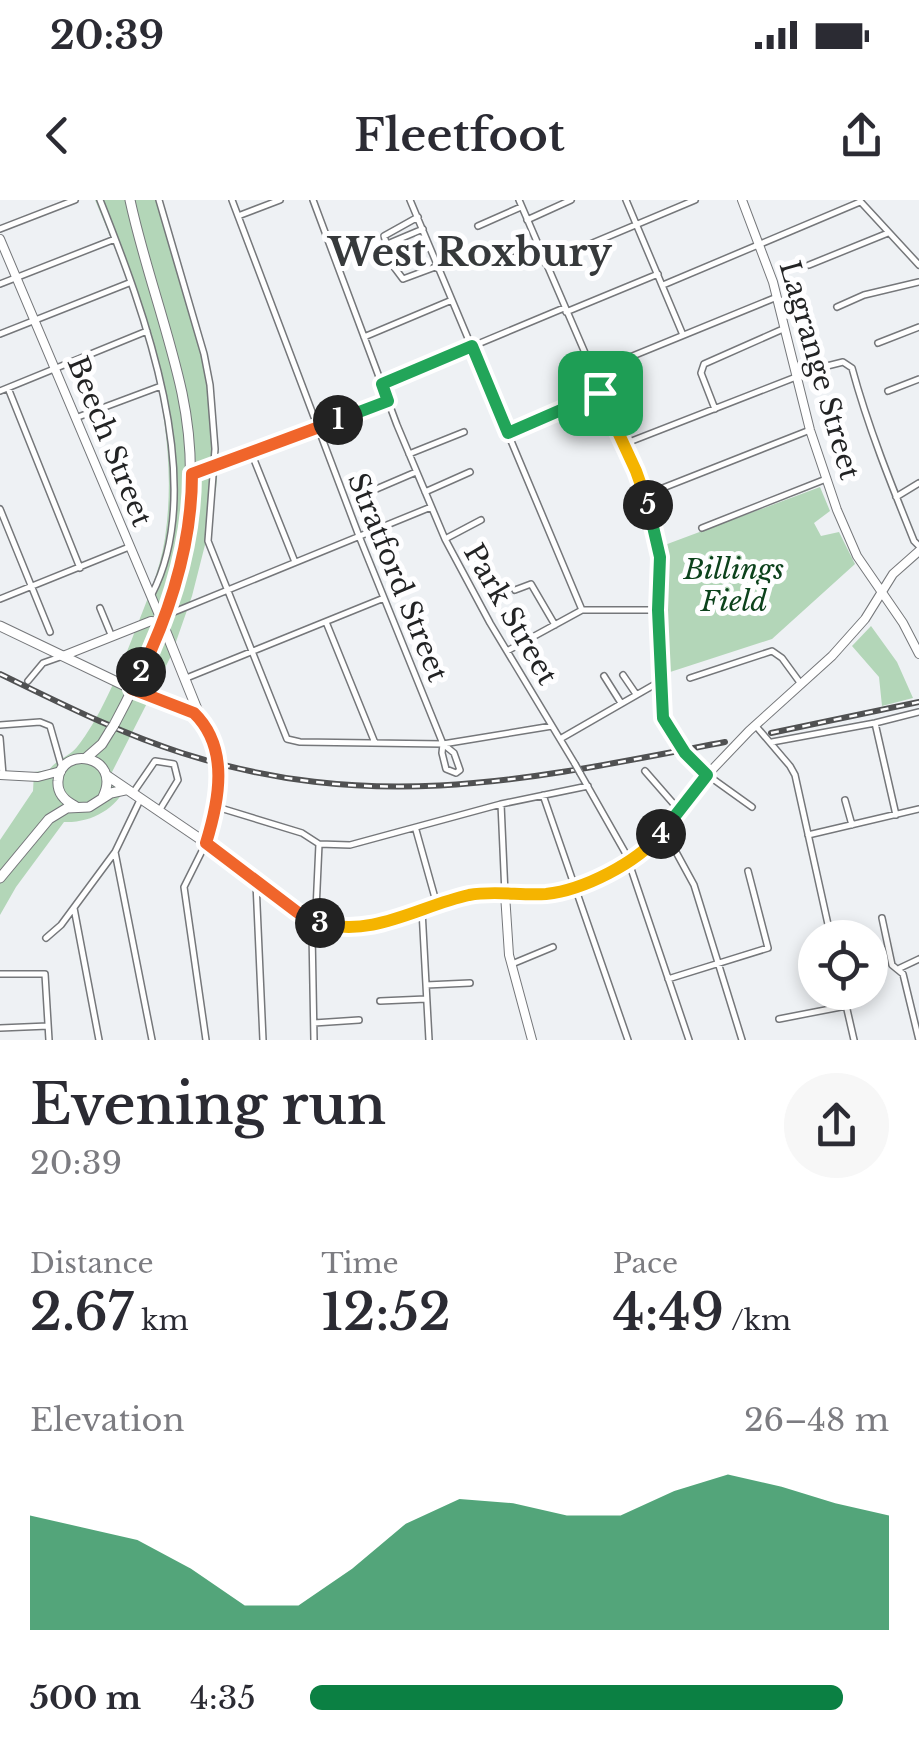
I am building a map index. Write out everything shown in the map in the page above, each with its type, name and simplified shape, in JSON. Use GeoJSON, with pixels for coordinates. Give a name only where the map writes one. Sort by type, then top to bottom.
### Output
{"type":"FeatureCollection","features":[{"type":"Feature","properties":{"kind":"main road"},"geometry":{"type":"LineString","coordinates":[[83,758],[102,744],[112,728],[162,622],[182,563],[191,504],[192,474],[178,375],[130,200]]}},
{"type":"Feature","properties":{"kind":"main road","name":"Lagrange Street"},"geometry":{"type":"LineString","coordinates":[[742,200],[776,297],[795,378],[826,480],[858,556],[919,654]]}},
{"type":"Feature","properties":{"kind":"main road","name":"Beech Street"},"geometry":{"type":"LineString","coordinates":[[0,238],[78,417],[200,718],[217,764],[218,803]]}},
{"type":"Feature","properties":{"kind":"main road"},"geometry":{"type":"LineString","coordinates":[[2,775],[38,777],[62,769],[72,760],[93,760],[104,772],[290,907],[314,921],[338,928],[360,928],[471,895],[544,894],[575,886],[628,863],[664,830],[707,775],[755,724],[824,664],[865,619],[897,569],[919,549]]}},
{"type":"Feature","properties":{"kind":"main road"},"geometry":{"type":"LineString","coordinates":[[63,656],[151,621],[162,622]]}},
{"type":"Feature","properties":{"kind":"main road"},"geometry":{"type":"LineString","coordinates":[[0,626],[200,718]]}},
{"type":"Feature","properties":{"kind":"main road"},"geometry":{"type":"LineString","coordinates":[[102,744],[100,758],[107,786],[102,798]]}},
{"type":"Feature","properties":{"kind":"main road"},"geometry":{"type":"LineString","coordinates":[[49,819],[62,769]]}},
{"type":"Feature","properties":{"kind":"main road"},"geometry":{"type":"LineString","coordinates":[[38,777],[58,788],[65,800],[78,807]]}},
{"type":"Feature","properties":{"kind":"main road"},"geometry":{"type":"LineString","coordinates":[[0,878],[49,819],[67,808],[93,806],[117,790],[134,794]]}},
{"type":"Feature","properties":{"kind":"main road"},"geometry":{"type":"LineString","coordinates":[[206,843],[218,803]]}},
{"type":"Feature","properties":{"kind":"main road"},"geometry":{"type":"LineString","coordinates":[[505,894],[512,964],[532,1040]]}},
{"type":"Feature","properties":{"kind":"street"},"geometry":{"type":"LineString","coordinates":[[0,229],[75,200]]}},
{"type":"Feature","properties":{"kind":"street"},"geometry":{"type":"LineString","coordinates":[[100,200],[146,331],[173,461],[173,504],[163,564],[151,597]]}},
{"type":"Feature","properties":{"kind":"street"},"geometry":{"type":"LineString","coordinates":[[158,200],[204,354],[215,464],[208,541],[290,742],[443,744],[552,726]]}},
{"type":"Feature","properties":{"kind":"street","name":"Stratford Street"},"geometry":{"type":"LineString","coordinates":[[232,200],[358,536],[443,744],[458,761],[460,770],[446,769],[443,744]]}},
{"type":"Feature","properties":{"kind":"street"},"geometry":{"type":"LineString","coordinates":[[238,216],[280,200]]}},
{"type":"Feature","properties":{"kind":"street","name":"Park Street"},"geometry":{"type":"LineString","coordinates":[[314,200],[388,401],[445,539],[588,786],[628,863],[689,1040]]}},
{"type":"Feature","properties":{"kind":"street"},"geometry":{"type":"LineString","coordinates":[[410,200],[582,610]]}},
{"type":"Feature","properties":{"kind":"street"},"geometry":{"type":"LineString","coordinates":[[414,209],[424,200]]}},
{"type":"Feature","properties":{"kind":"street"},"geometry":{"type":"LineString","coordinates":[[527,220],[571,200]]}},
{"type":"Feature","properties":{"kind":"street"},"geometry":{"type":"LineString","coordinates":[[626,200],[684,335]]}},
{"type":"Feature","properties":{"kind":"street"},"geometry":{"type":"LineString","coordinates":[[545,264],[695,200]]}},
{"type":"Feature","properties":{"kind":"street"},"geometry":{"type":"LineString","coordinates":[[662,286],[860,201],[919,265]]}},
{"type":"Feature","properties":{"kind":"street"},"geometry":{"type":"LineString","coordinates":[[478,226],[520,204],[624,444],[658,540],[663,718],[685,753],[707,775],[752,807]]}},
{"type":"Feature","properties":{"kind":"street"},"geometry":{"type":"LineString","coordinates":[[418,217],[386,234],[385,245],[394,268],[403,278],[438,266]]}},
{"type":"Feature","properties":{"kind":"street"},"geometry":{"type":"LineString","coordinates":[[385,245],[423,229]]}},
{"type":"Feature","properties":{"kind":"street"},"geometry":{"type":"LineString","coordinates":[[810,265],[888,233]]}},
{"type":"Feature","properties":{"kind":"street"},"geometry":{"type":"LineString","coordinates":[[0,284],[115,239]]}},
{"type":"Feature","properties":{"kind":"street"},"geometry":{"type":"LineString","coordinates":[[495,266],[538,247]]}},
{"type":"Feature","properties":{"kind":"street"},"geometry":{"type":"LineString","coordinates":[[382,384],[658,274]]}},
{"type":"Feature","properties":{"kind":"street"},"geometry":{"type":"LineString","coordinates":[[836,306],[919,282]]}},
{"type":"Feature","properties":{"kind":"street"},"geometry":{"type":"LineString","coordinates":[[0,334],[129,283]]}},
{"type":"Feature","properties":{"kind":"street"},"geometry":{"type":"LineString","coordinates":[[591,374],[776,297]]}},
{"type":"Feature","properties":{"kind":"street"},"geometry":{"type":"LineString","coordinates":[[364,337],[452,300]]}},
{"type":"Feature","properties":{"kind":"street"},"geometry":{"type":"LineString","coordinates":[[878,343],[919,327]]}},
{"type":"Feature","properties":{"kind":"street"},"geometry":{"type":"LineString","coordinates":[[715,409],[701,373],[704,364],[783,329]]}},
{"type":"Feature","properties":{"kind":"street"},"geometry":{"type":"LineString","coordinates":[[80,568],[4,390],[146,331]]}},
{"type":"Feature","properties":{"kind":"street"},"geometry":{"type":"LineString","coordinates":[[624,444],[844,362],[852,368],[862,406],[919,549]]}},
{"type":"Feature","properties":{"kind":"street"},"geometry":{"type":"LineString","coordinates":[[888,391],[919,379]]}},
{"type":"Feature","properties":{"kind":"street"},"geometry":{"type":"LineString","coordinates":[[78,417],[160,386]]}},
{"type":"Feature","properties":{"kind":"street"},"geometry":{"type":"LineString","coordinates":[[508,433],[600,393]]}},
{"type":"Feature","properties":{"kind":"street"},"geometry":{"type":"LineString","coordinates":[[192,474],[388,401]]}},
{"type":"Feature","properties":{"kind":"street"},"geometry":{"type":"LineString","coordinates":[[644,495],[810,430]]}},
{"type":"Feature","properties":{"kind":"street"},"geometry":{"type":"LineString","coordinates":[[409,454],[464,432]]}},
{"type":"Feature","properties":{"kind":"street"},"geometry":{"type":"LineString","coordinates":[[251,452],[295,562]]}},
{"type":"Feature","properties":{"kind":"street"},"geometry":{"type":"LineString","coordinates":[[374,490],[416,472]]}},
{"type":"Feature","properties":{"kind":"street"},"geometry":{"type":"LineString","coordinates":[[425,492],[470,472]]}},
{"type":"Feature","properties":{"kind":"street"},"geometry":{"type":"LineString","coordinates":[[702,528],[826,480]]}},
{"type":"Feature","properties":{"kind":"street"},"geometry":{"type":"LineString","coordinates":[[896,497],[919,482]]}},
{"type":"Feature","properties":{"kind":"street"},"geometry":{"type":"LineString","coordinates":[[173,504],[191,504]]}},
{"type":"Feature","properties":{"kind":"street"},"geometry":{"type":"LineString","coordinates":[[162,622],[174,612],[431,507]]}},
{"type":"Feature","properties":{"kind":"street"},"geometry":{"type":"LineString","coordinates":[[0,509],[50,632]]}},
{"type":"Feature","properties":{"kind":"street"},"geometry":{"type":"LineString","coordinates":[[445,539],[481,520]]}},
{"type":"Feature","properties":{"kind":"street"},"geometry":{"type":"LineString","coordinates":[[0,599],[129,547]]}},
{"type":"Feature","properties":{"kind":"street"},"geometry":{"type":"LineString","coordinates":[[515,590],[531,584],[554,625]]}},
{"type":"Feature","properties":{"kind":"street"},"geometry":{"type":"LineString","coordinates":[[184,679],[384,598]]}},
{"type":"Feature","properties":{"kind":"street"},"geometry":{"type":"LineString","coordinates":[[100,608],[112,636]]}},
{"type":"Feature","properties":{"kind":"street"},"geometry":{"type":"LineString","coordinates":[[507,651],[582,610],[658,610]]}},
{"type":"Feature","properties":{"kind":"street"},"geometry":{"type":"LineString","coordinates":[[326,622],[375,743]]}},
{"type":"Feature","properties":{"kind":"street"},"geometry":{"type":"LineString","coordinates":[[690,678],[772,652],[782,658],[801,684]]}},
{"type":"Feature","properties":{"kind":"street"},"geometry":{"type":"LineString","coordinates":[[28,682],[43,664],[63,656]]}},
{"type":"Feature","properties":{"kind":"street"},"geometry":{"type":"LineString","coordinates":[[623,675],[636,694]]}},
{"type":"Feature","properties":{"kind":"street"},"geometry":{"type":"LineString","coordinates":[[604,676],[621,703]]}},
{"type":"Feature","properties":{"kind":"street"},"geometry":{"type":"LineString","coordinates":[[560,739],[659,682]]}},
{"type":"Feature","properties":{"kind":"street"},"geometry":{"type":"LineString","coordinates":[[772,742],[919,712]]}},
{"type":"Feature","properties":{"kind":"street"},"geometry":{"type":"LineString","coordinates":[[0,725],[40,722],[50,726],[62,769]]}},
{"type":"Feature","properties":{"kind":"street"},"geometry":{"type":"LineString","coordinates":[[876,723],[896,815]]}},
{"type":"Feature","properties":{"kind":"street"},"geometry":{"type":"LineString","coordinates":[[755,724],[795,775],[826,920]]}},
{"type":"Feature","properties":{"kind":"street"},"geometry":{"type":"LineString","coordinates":[[0,738],[2,775]]}},
{"type":"Feature","properties":{"kind":"street"},"geometry":{"type":"LineString","coordinates":[[46,938],[74,908],[115,852],[134,794],[156,761],[174,764],[178,780],[159,811]]}},
{"type":"Feature","properties":{"kind":"street"},"geometry":{"type":"LineString","coordinates":[[645,771],[679,810]]}},
{"type":"Feature","properties":{"kind":"street"},"geometry":{"type":"LineString","coordinates":[[218,803],[306,834],[319,844],[350,845],[501,804],[588,786]]}},
{"type":"Feature","properties":{"kind":"street"},"geometry":{"type":"LineString","coordinates":[[543,795],[628,1040]]}},
{"type":"Feature","properties":{"kind":"street"},"geometry":{"type":"LineString","coordinates":[[846,800],[852,825]]}},
{"type":"Feature","properties":{"kind":"street"},"geometry":{"type":"LineString","coordinates":[[501,804],[505,894]]}},
{"type":"Feature","properties":{"kind":"street"},"geometry":{"type":"LineString","coordinates":[[808,836],[919,810]]}},
{"type":"Feature","properties":{"kind":"street"},"geometry":{"type":"LineString","coordinates":[[416,830],[436,905]]}},
{"type":"Feature","properties":{"kind":"street"},"geometry":{"type":"LineString","coordinates":[[664,830],[691,877],[742,1040]]}},
{"type":"Feature","properties":{"kind":"street"},"geometry":{"type":"LineString","coordinates":[[206,843],[184,887],[206,1040]]}},
{"type":"Feature","properties":{"kind":"street"},"geometry":{"type":"LineString","coordinates":[[314,1040],[312,932],[319,844]]}},
{"type":"Feature","properties":{"kind":"street"},"geometry":{"type":"LineString","coordinates":[[115,852],[152,1040]]}},
{"type":"Feature","properties":{"kind":"street"},"geometry":{"type":"LineString","coordinates":[[668,979],[768,948],[748,870]]}},
{"type":"Feature","properties":{"kind":"street"},"geometry":{"type":"LineString","coordinates":[[256,880],[263,1040]]}},
{"type":"Feature","properties":{"kind":"street"},"geometry":{"type":"LineString","coordinates":[[74,908],[98,1040]]}},
{"type":"Feature","properties":{"kind":"street"},"geometry":{"type":"LineString","coordinates":[[422,910],[429,1040]]}},
{"type":"Feature","properties":{"kind":"street"},"geometry":{"type":"LineString","coordinates":[[882,918],[892,965],[904,974],[919,1040]]}},
{"type":"Feature","properties":{"kind":"street"},"geometry":{"type":"LineString","coordinates":[[512,964],[553,948]]}},
{"type":"Feature","properties":{"kind":"street"},"geometry":{"type":"LineString","coordinates":[[899,968],[919,959]]}},
{"type":"Feature","properties":{"kind":"street"},"geometry":{"type":"LineString","coordinates":[[0,974],[45,974],[49,1040]]}},
{"type":"Feature","properties":{"kind":"street"},"geometry":{"type":"LineString","coordinates":[[426,985],[470,982]]}},
{"type":"Feature","properties":{"kind":"street"},"geometry":{"type":"LineString","coordinates":[[380,1002],[426,999]]}},
{"type":"Feature","properties":{"kind":"street"},"geometry":{"type":"LineString","coordinates":[[779,1019],[825,1010]]}},
{"type":"Feature","properties":{"kind":"street"},"geometry":{"type":"LineString","coordinates":[[847,1010],[854,1040]]}},
{"type":"Feature","properties":{"kind":"street"},"geometry":{"type":"LineString","coordinates":[[314,1023],[359,1020]]}},
{"type":"Feature","properties":{"kind":"street"},"geometry":{"type":"LineString","coordinates":[[0,1028],[48,1026]]}},
{"type":"Feature","properties":{"kind":"green space"},"geometry":{"type":"Polygon","coordinates":[[[95,200],[161,200],[165,208],[211,391],[218,467],[216,489],[192,596],[171,656],[111,774],[127,786],[102,813],[64,822],[0,915],[0,840],[33,791],[34,772],[49,770],[74,750],[101,710],[146,602],[165,538],[169,494],[162,408],[141,323],[95,200]]]}},
{"type":"Feature","properties":{"kind":"green space","name":"Billings Field"},"geometry":{"type":"Polygon","coordinates":[[[820,487],[830,511],[814,523],[821,536],[839,532],[855,564],[772,639],[664,674],[659,600],[664,575],[662,546],[820,487]]]}},
{"type":"Feature","properties":{"kind":"green space"},"geometry":{"type":"Polygon","coordinates":[[[871,626],[897,662],[913,698],[882,706],[879,677],[852,646],[871,626]]]}},
{"type":"Feature","properties":{"kind":"railway"},"geometry":{"type":"LineString","coordinates":[[0,674],[113,727],[182,753],[253,772],[322,783],[454,785],[586,768],[725,742]]}},
{"type":"Feature","properties":{"kind":"railway"},"geometry":{"type":"LineString","coordinates":[[771,733],[919,702]]}},
{"type":"Feature","properties":{"kind":"district","name":"West Roxbury"},"geometry":{"type":"Point","coordinates":[470,253]}},
{"type":"Feature","properties":{"kind":"route"},"geometry":{"type":"LineString","coordinates":[[472,346],[508,433],[600,393],[636,471],[658,540],[663,718],[685,753],[707,775],[640,855],[569,888],[544,894],[471,895],[360,928],[338,928],[307,918],[206,843],[218,803],[219,773],[200,718],[132,689],[157,635],[182,563],[190,520],[192,474],[388,401],[382,384],[472,346]]}}]}
